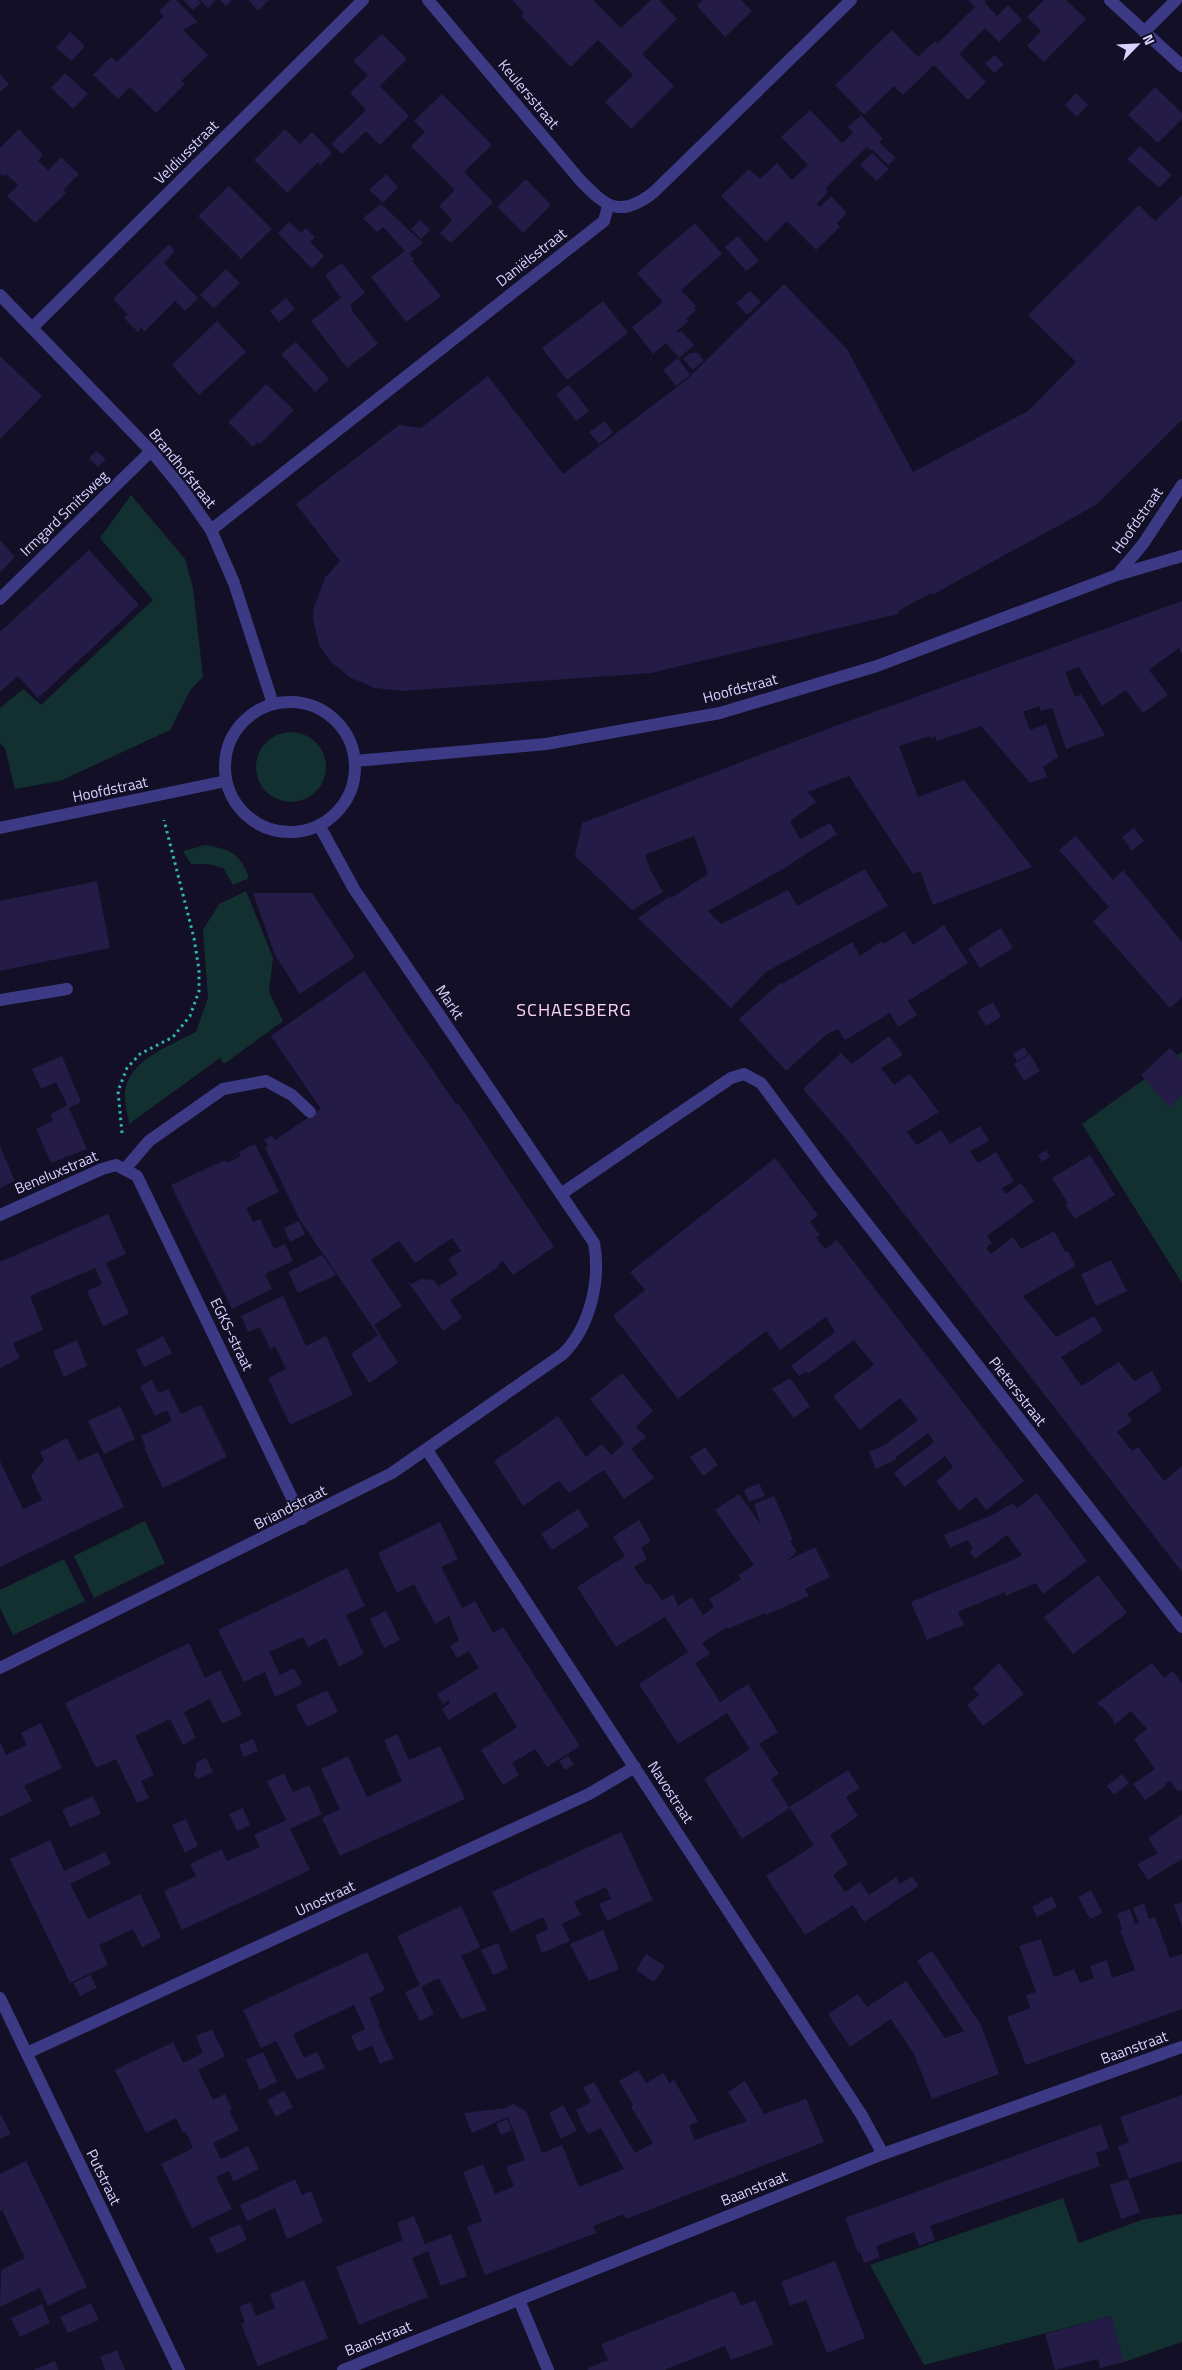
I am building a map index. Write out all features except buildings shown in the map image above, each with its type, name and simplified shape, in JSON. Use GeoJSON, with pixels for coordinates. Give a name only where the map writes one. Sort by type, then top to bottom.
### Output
{"type":"FeatureCollection","features":[{"type":"Feature","properties":{"kind":"street","name":"Veldiusstraat"},"geometry":{"type":"LineString","coordinates":[[32,327],[362,0]]}},
{"type":"Feature","properties":{"kind":"street","name":"Keulersstraat"},"geometry":{"type":"LineString","coordinates":[[428,0],[580,180],[608,206]]}},
{"type":"Feature","properties":{"kind":"street"},"geometry":{"type":"LineString","coordinates":[[608,206],[626,206],[641,201],[654,192],[851,0]]}},
{"type":"Feature","properties":{"kind":"street"},"geometry":{"type":"LineString","coordinates":[[1110,0],[1182,66]]}},
{"type":"Feature","properties":{"kind":"street"},"geometry":{"type":"LineString","coordinates":[[1144,32],[1176,0]]}},
{"type":"Feature","properties":{"kind":"street","name":"Daniëlsstraat"},"geometry":{"type":"LineString","coordinates":[[211,530],[604,221],[608,206]]}},
{"type":"Feature","properties":{"kind":"street","name":"Brandhofstraat"},"geometry":{"type":"LineString","coordinates":[[0,295],[151,451],[183,490],[211,530],[234,583],[273,704]]}},
{"type":"Feature","properties":{"kind":"street","name":"Irmgard Smitsweg"},"geometry":{"type":"LineString","coordinates":[[0,599],[151,451]]}},
{"type":"Feature","properties":{"kind":"street","name":"Hoofdstraat"},"geometry":{"type":"LineString","coordinates":[[1118,574],[1143,544],[1182,485]]}},
{"type":"Feature","properties":{"kind":"street","name":"Hoofdstraat"},"geometry":{"type":"LineString","coordinates":[[354,762],[546,744],[720,713],[877,666],[1118,574],[1182,556]]}},
{"type":"Feature","properties":{"kind":"street"},"geometry":{"type":"LineString","coordinates":[[296,702],[318,708],[336,721],[349,740],[354,762],[354,777],[350,792],[342,805],[332,816],[319,825],[297,832],[273,830],[251,820],[235,803],[226,781],[224,761],[233,736],[240,724],[255,711],[273,704],[296,702]]}},
{"type":"Feature","properties":{"kind":"street","name":"Hoofdstraat"},"geometry":{"type":"LineString","coordinates":[[0,828],[226,781]]}},
{"type":"Feature","properties":{"kind":"street","name":"Markt"},"geometry":{"type":"LineString","coordinates":[[319,825],[354,889],[594,1243],[597,1258],[591,1301],[576,1342]]}},
{"type":"Feature","properties":{"kind":"street"},"geometry":{"type":"LineString","coordinates":[[0,1000],[67,989]]}},
{"type":"Feature","properties":{"kind":"street","name":"Pietersstraat"},"geometry":{"type":"LineString","coordinates":[[561,1194],[731,1078],[744,1074],[761,1083],[829,1175],[1182,1627]]}},
{"type":"Feature","properties":{"kind":"street"},"geometry":{"type":"LineString","coordinates":[[125,1169],[149,1141],[223,1089],[266,1081],[292,1095],[310,1112]]}},
{"type":"Feature","properties":{"kind":"street","name":"Beneluxstraat"},"geometry":{"type":"LineString","coordinates":[[0,1215],[102,1169],[116,1165],[125,1169]]}},
{"type":"Feature","properties":{"kind":"street","name":"EGKS-straat"},"geometry":{"type":"LineString","coordinates":[[125,1169],[137,1176],[143,1186],[302,1519]]}},
{"type":"Feature","properties":{"kind":"street","name":"Briandstraat"},"geometry":{"type":"LineString","coordinates":[[0,1668],[392,1473],[563,1354],[576,1342]]}},
{"type":"Feature","properties":{"kind":"street","name":"Navostraat"},"geometry":{"type":"LineString","coordinates":[[427,1450],[861,2114],[883,2154]]}},
{"type":"Feature","properties":{"kind":"street","name":"Unostraat"},"geometry":{"type":"LineString","coordinates":[[27,2053],[589,1794],[635,1768]]}},
{"type":"Feature","properties":{"kind":"street","name":"Putstraat"},"geometry":{"type":"LineString","coordinates":[[0,1998],[179,2370]]}},
{"type":"Feature","properties":{"kind":"street","name":"Baanstraat"},"geometry":{"type":"LineString","coordinates":[[343,2370],[883,2154],[1182,2047]]}},
{"type":"Feature","properties":{"kind":"street"},"geometry":{"type":"LineString","coordinates":[[519,2300],[548,2370]]}},
{"type":"Feature","properties":{"kind":"path"},"geometry":{"type":"LineString","coordinates":[[125,1169],[118,1091],[127,1068],[140,1054],[173,1037],[190,1016],[199,991],[199,970],[194,938],[158,796]]}},
{"type":"Feature","properties":{"kind":"green space"},"geometry":{"type":"Polygon","coordinates":[[[131,495],[185,559],[193,588],[203,677],[191,689],[170,730],[60,781],[15,789],[5,748],[0,743],[0,708],[23,689],[41,705],[153,600],[100,538],[131,495]]]}},
{"type":"Feature","properties":{"kind":"green space"},"geometry":{"type":"Polygon","coordinates":[[[291,732],[304,735],[316,742],[323,754],[326,767],[323,780],[316,792],[304,799],[291,802],[278,799],[266,792],[259,780],[256,767],[259,754],[266,742],[278,735],[291,732]]]}},
{"type":"Feature","properties":{"kind":"green space"},"geometry":{"type":"Polygon","coordinates":[[[205,845],[221,848],[233,854],[242,863],[249,878],[233,885],[223,868],[208,864],[191,864],[183,851],[205,845]]]}},
{"type":"Feature","properties":{"kind":"green space"},"geometry":{"type":"Polygon","coordinates":[[[246,891],[273,958],[269,992],[283,1021],[224,1064],[220,1058],[129,1124],[125,1093],[128,1081],[134,1071],[152,1055],[196,1032],[208,998],[203,930],[219,904],[246,891]]]}},
{"type":"Feature","properties":{"kind":"green space"},"geometry":{"type":"Polygon","coordinates":[[[1182,1052],[1182,1283],[1082,1124],[1182,1052]]]}},
{"type":"Feature","properties":{"kind":"green space"},"geometry":{"type":"Polygon","coordinates":[[[145,1521],[165,1563],[94,1598],[74,1556],[145,1521]]]}},
{"type":"Feature","properties":{"kind":"green space"},"geometry":{"type":"Polygon","coordinates":[[[64,1559],[85,1601],[13,1635],[0,1608],[0,1590],[64,1559]]]}},
{"type":"Feature","properties":{"kind":"green space"},"geometry":{"type":"Polygon","coordinates":[[[1063,2198],[1079,2243],[1144,2219],[1182,2214],[1182,2342],[1124,2362],[1111,2316],[924,2365],[870,2265],[1063,2198]]]}},
{"type":"Feature","properties":{"kind":"district","name":"SCHAESBERG"},"geometry":{"type":"Point","coordinates":[574,1009]}}]}
